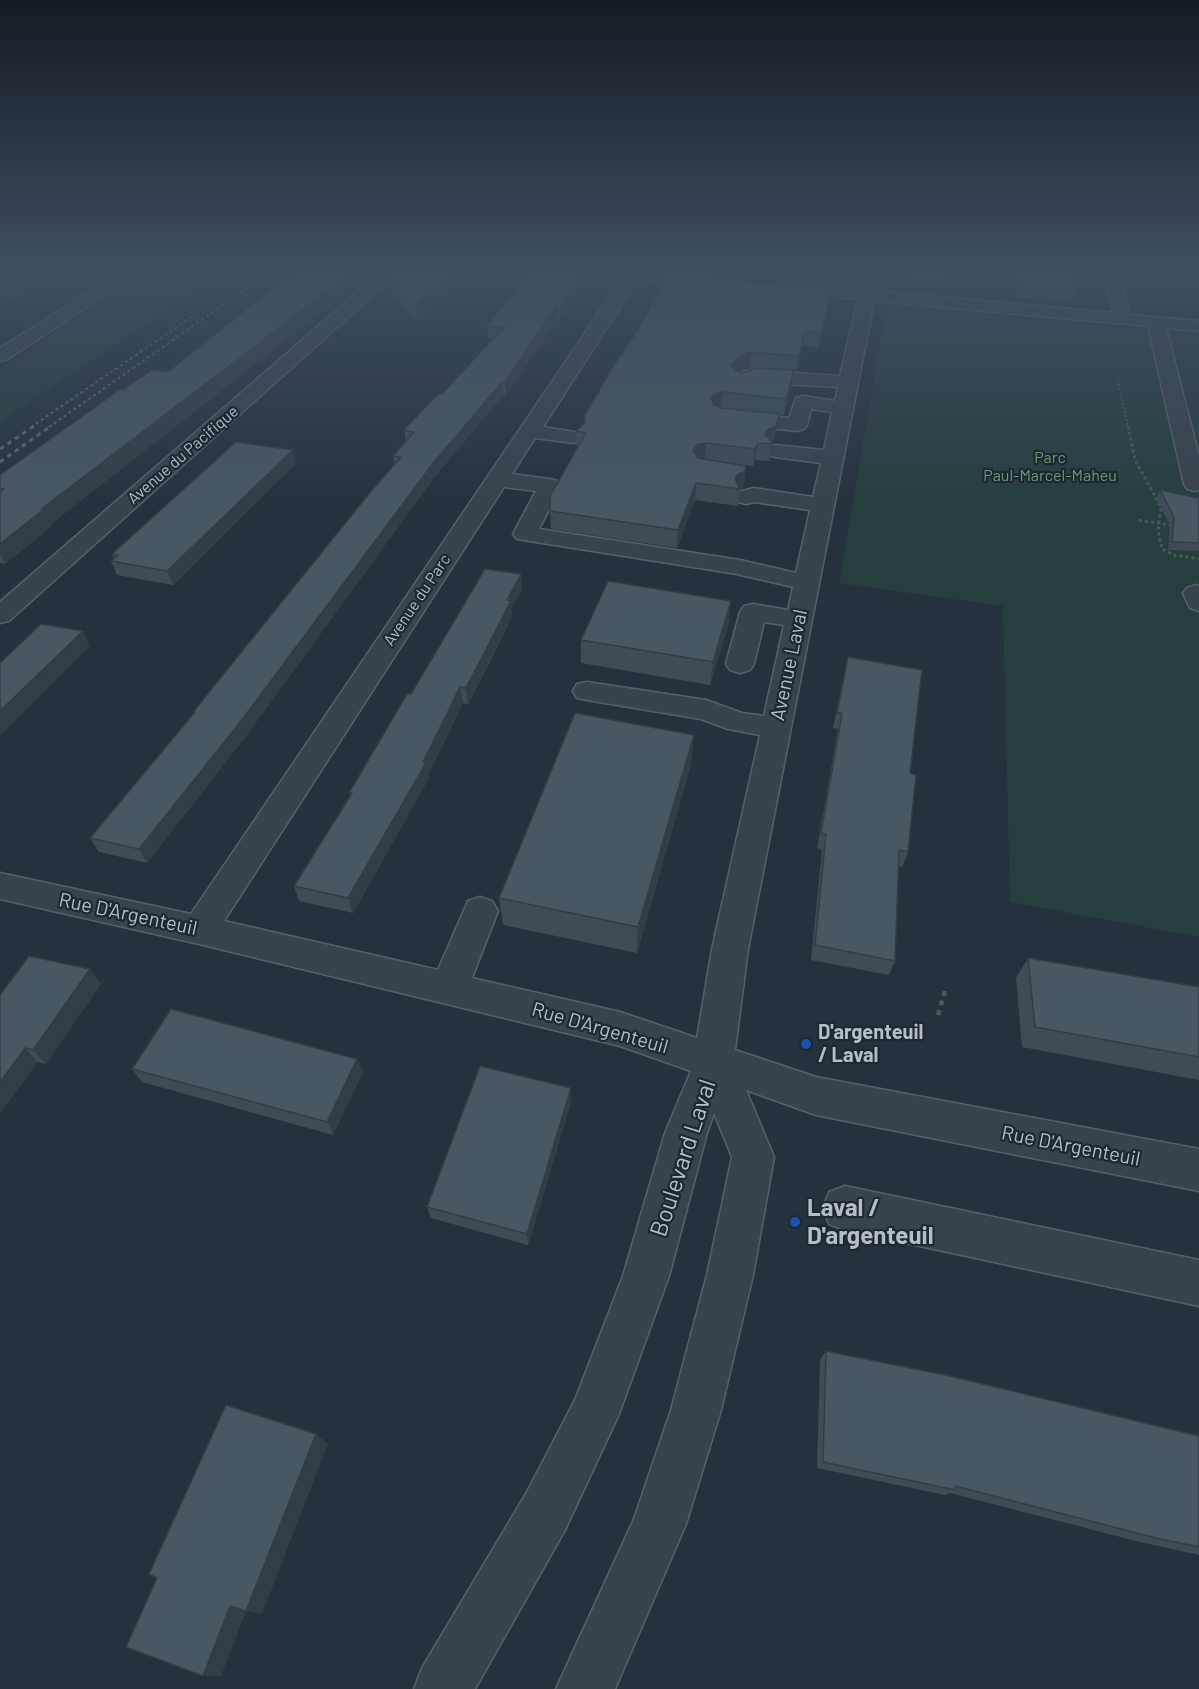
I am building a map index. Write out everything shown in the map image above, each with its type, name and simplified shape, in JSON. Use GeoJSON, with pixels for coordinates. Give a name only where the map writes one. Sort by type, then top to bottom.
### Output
{"type":"FeatureCollection","features":[{"type":"Feature","properties":{"kind":"street","name":"Avenue du Pacifique"},"geometry":{"type":"LineString","coordinates":[[0,615],[303,349]]}},
{"type":"Feature","properties":{"kind":"street","name":"Avenue du Parc"},"geometry":{"type":"LineString","coordinates":[[199,930],[584,349]]}},
{"type":"Feature","properties":{"kind":"street","name":"Avenue Laval"},"geometry":{"type":"LineString","coordinates":[[714,1062],[724,980],[854,349]]}},
{"type":"Feature","properties":{"kind":"street"},"geometry":{"type":"LineString","coordinates":[[1162,349],[1195,484]]}},
{"type":"Feature","properties":{"kind":"street"},"geometry":{"type":"LineString","coordinates":[[766,373],[846,395],[803,402],[793,397],[739,385],[750,376],[766,373]]}},
{"type":"Feature","properties":{"kind":"street"},"geometry":{"type":"LineString","coordinates":[[721,416],[797,425],[803,402]]}},
{"type":"Feature","properties":{"kind":"street"},"geometry":{"type":"LineString","coordinates":[[529,431],[574,437]]}},
{"type":"Feature","properties":{"kind":"street"},"geometry":{"type":"LineString","coordinates":[[754,433],[787,436],[780,452],[833,458]]}},
{"type":"Feature","properties":{"kind":"street"},"geometry":{"type":"LineString","coordinates":[[497,479],[550,486],[525,534],[706,561],[806,582]]}},
{"type":"Feature","properties":{"kind":"street"},"geometry":{"type":"LineString","coordinates":[[750,489],[823,505]]}},
{"type":"Feature","properties":{"kind":"street"},"geometry":{"type":"LineString","coordinates":[[688,538],[712,542],[706,561]]}},
{"type":"Feature","properties":{"kind":"street"},"geometry":{"type":"LineString","coordinates":[[1199,594],[1196,593],[1199,603]]}},
{"type":"Feature","properties":{"kind":"street"},"geometry":{"type":"LineString","coordinates":[[740,664],[749,610],[798,620]]}},
{"type":"Feature","properties":{"kind":"street"},"geometry":{"type":"LineString","coordinates":[[587,691],[706,710],[738,722],[776,728]]}},
{"type":"Feature","properties":{"kind":"street","name":"Rue D'Argenteuil"},"geometry":{"type":"LineString","coordinates":[[7,897],[199,930],[620,1029],[816,1096],[1199,1170]]}},
{"type":"Feature","properties":{"kind":"street"},"geometry":{"type":"LineString","coordinates":[[449,989],[480,911]]}},
{"type":"Feature","properties":{"kind":"street","name":"Boulevard Laval"},"geometry":{"type":"LineString","coordinates":[[443,1689],[546,1511],[594,1414],[646,1276],[686,1133],[714,1062]]}},
{"type":"Feature","properties":{"kind":"street","name":"Boulevard Laval"},"geometry":{"type":"LineString","coordinates":[[585,1689],[659,1524],[696,1410],[730,1275],[753,1157],[714,1062]]}},
{"type":"Feature","properties":{"kind":"street"},"geometry":{"type":"LineString","coordinates":[[845,1208],[1199,1283]]}},
{"type":"Feature","properties":{"kind":"path"},"geometry":{"type":"LineString","coordinates":[[1118,380],[1135,460],[1161,507],[1159,523],[1162,549],[1178,556],[1199,559]]}},
{"type":"Feature","properties":{"kind":"path"},"geometry":{"type":"LineString","coordinates":[[1139,520],[1170,525]]}},
{"type":"Feature","properties":{"kind":"path"},"geometry":{"type":"LineString","coordinates":[[1178,556],[1180,564]]}},
{"type":"Feature","properties":{"kind":"path"},"geometry":{"type":"LineString","coordinates":[[938,1015],[945,991]]}},
{"type":"Feature","properties":{"kind":"green space"},"geometry":{"type":"Polygon","coordinates":[[[30,349],[109,349],[0,421],[0,368],[30,349]]]}},
{"type":"Feature","properties":{"kind":"green space","name":"Parc Paul-Marcel-Maheu"},"geometry":{"type":"Polygon","coordinates":[[[880,349],[1199,349],[1199,937],[1010,902],[1003,606],[839,583],[880,349]]]}},
{"type":"Feature","properties":{"kind":"building"},"geometry":{"type":"Polygon","coordinates":[[[197,349],[251,349],[41,509],[44,509],[0,544],[0,492],[4,489],[0,489],[0,475],[121,389],[152,370],[168,372],[197,349]]]}},
{"type":"Feature","properties":{"kind":"building"},"geometry":{"type":"Polygon","coordinates":[[[484,349],[528,349],[505,382],[502,382],[434,462],[241,721],[139,849],[90,838],[401,457],[393,456],[414,432],[404,430],[438,394],[442,394],[484,349]]]}},
{"type":"Feature","properties":{"kind":"building"},"geometry":{"type":"Polygon","coordinates":[[[625,349],[801,349],[799,356],[751,352],[743,355],[731,365],[735,370],[743,373],[756,368],[794,370],[786,399],[723,392],[711,398],[714,405],[722,408],[779,414],[776,427],[764,434],[772,441],[771,444],[758,443],[755,449],[698,444],[693,450],[698,458],[746,466],[744,472],[738,474],[735,479],[740,489],[696,483],[678,530],[550,511],[550,496],[586,433],[576,431],[586,422],[584,417],[625,349]]]}},
{"type":"Feature","properties":{"kind":"building"},"geometry":{"type":"Polygon","coordinates":[[[236,442],[293,450],[167,571],[111,561],[118,555],[112,554],[236,442]]]}},
{"type":"Feature","properties":{"kind":"building"},"geometry":{"type":"Polygon","coordinates":[[[1160,490],[1199,498],[1199,543],[1172,542],[1174,517],[1160,490]]]}},
{"type":"Feature","properties":{"kind":"building"},"geometry":{"type":"Polygon","coordinates":[[[485,569],[521,574],[507,600],[511,601],[466,688],[460,687],[423,762],[426,763],[348,898],[294,886],[352,793],[349,793],[407,694],[411,694],[485,569]]]}},
{"type":"Feature","properties":{"kind":"building"},"geometry":{"type":"Polygon","coordinates":[[[608,581],[731,601],[713,662],[581,640],[608,581]]]}},
{"type":"Feature","properties":{"kind":"building"},"geometry":{"type":"Polygon","coordinates":[[[41,624],[83,631],[0,711],[0,663],[41,624]]]}},
{"type":"Feature","properties":{"kind":"building"},"geometry":{"type":"Polygon","coordinates":[[[848,657],[922,670],[910,773],[916,775],[908,852],[899,850],[895,961],[815,945],[826,834],[821,833],[842,714],[837,712],[848,657]]]}},
{"type":"Feature","properties":{"kind":"building"},"geometry":{"type":"Polygon","coordinates":[[[575,713],[694,735],[638,927],[499,898],[575,713]]]}},
{"type":"Feature","properties":{"kind":"building"},"geometry":{"type":"Polygon","coordinates":[[[29,956],[90,969],[33,1050],[25,1048],[0,1082],[0,995],[29,956]]]}},
{"type":"Feature","properties":{"kind":"building"},"geometry":{"type":"Polygon","coordinates":[[[1028,958],[1199,987],[1199,1057],[1035,1027],[1028,958]]]}},
{"type":"Feature","properties":{"kind":"building"},"geometry":{"type":"Polygon","coordinates":[[[171,1009],[357,1059],[327,1122],[132,1069],[171,1009]]]}},
{"type":"Feature","properties":{"kind":"building"},"geometry":{"type":"Polygon","coordinates":[[[480,1066],[571,1088],[527,1234],[427,1207],[480,1066]]]}},
{"type":"Feature","properties":{"kind":"building"},"geometry":{"type":"Polygon","coordinates":[[[826,1351],[950,1376],[1199,1436],[1199,1547],[955,1486],[955,1490],[823,1462],[826,1351]]]}},
{"type":"Feature","properties":{"kind":"building"},"geometry":{"type":"Polygon","coordinates":[[[226,1405],[316,1434],[246,1611],[230,1606],[203,1676],[126,1647],[157,1578],[149,1574],[226,1405]]]}},
{"type":"Feature","properties":{"kind":"railway"},"geometry":{"type":"LineString","coordinates":[[31,427],[145,349]]}},
{"type":"Feature","properties":{"kind":"railway"},"geometry":{"type":"LineString","coordinates":[[49,427],[161,349]]}},
{"type":"Feature","properties":{"kind":"railway"},"geometry":{"type":"LineString","coordinates":[[0,449],[34,426]]}},
{"type":"Feature","properties":{"kind":"railway"},"geometry":{"type":"LineString","coordinates":[[0,462],[51,426]]}},
{"type":"Feature","properties":{"kind":"place","name":"D'argenteuil / Laval"},"geometry":{"type":"Point","coordinates":[806,1044]}},
{"type":"Feature","properties":{"kind":"place","name":"Laval / D'argenteuil"},"geometry":{"type":"Point","coordinates":[795,1222]}}]}
